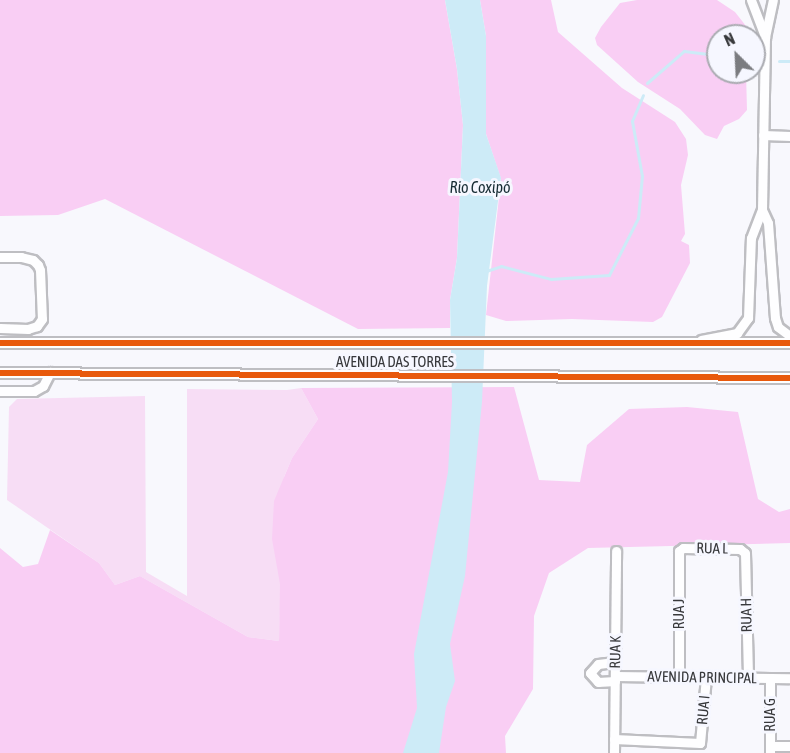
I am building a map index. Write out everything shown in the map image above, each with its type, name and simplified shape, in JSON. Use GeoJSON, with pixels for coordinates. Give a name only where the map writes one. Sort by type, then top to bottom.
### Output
{"type":"FeatureCollection","features":[{"type":"Feature","properties":{"kind":"main road","name":"AVENIDA DAS TORRES"},"geometry":{"type":"LineString","coordinates":[[0,343],[790,343]]}},
{"type":"Feature","properties":{"kind":"main road"},"geometry":{"type":"LineString","coordinates":[[687,379],[746,372],[790,371]]}},
{"type":"Feature","properties":{"kind":"main road","name":"AVENIDA DAS TORRES"},"geometry":{"type":"LineString","coordinates":[[0,373],[790,378]]}},
{"type":"Feature","properties":{"kind":"street"},"geometry":{"type":"LineString","coordinates":[[751,0],[760,24]]}},
{"type":"Feature","properties":{"kind":"street"},"geometry":{"type":"LineString","coordinates":[[766,32],[773,0]]}},
{"type":"Feature","properties":{"kind":"street"},"geometry":{"type":"LineString","coordinates":[[678,343],[731,336],[737,333],[747,321],[751,238],[762,210],[764,84]]}},
{"type":"Feature","properties":{"kind":"street"},"geometry":{"type":"LineString","coordinates":[[763,135],[790,136]]}},
{"type":"Feature","properties":{"kind":"street"},"geometry":{"type":"LineString","coordinates":[[762,210],[768,223],[775,318],[778,327],[790,336]]}},
{"type":"Feature","properties":{"kind":"street"},"geometry":{"type":"LineString","coordinates":[[0,256],[33,260],[40,270],[42,319],[37,326],[28,329],[0,328]]}},
{"type":"Feature","properties":{"kind":"street"},"geometry":{"type":"LineString","coordinates":[[0,391],[34,391],[43,386],[50,372]]}},
{"type":"Feature","properties":{"kind":"street","name":"RUA L"},"geometry":{"type":"LineString","coordinates":[[679,551],[683,548],[740,549],[745,553]]}},
{"type":"Feature","properties":{"kind":"street","name":"RUA K"},"geometry":{"type":"LineString","coordinates":[[614,753],[616,551]]}},
{"type":"Feature","properties":{"kind":"street","name":"RUA J"},"geometry":{"type":"LineString","coordinates":[[679,551],[679,677]]}},
{"type":"Feature","properties":{"kind":"street","name":"RUA H"},"geometry":{"type":"LineString","coordinates":[[745,553],[748,678]]}},
{"type":"Feature","properties":{"kind":"street"},"geometry":{"type":"LineString","coordinates":[[615,662],[598,664],[591,673],[598,682],[615,679]]}},
{"type":"Feature","properties":{"kind":"street","name":"RUA I"},"geometry":{"type":"LineString","coordinates":[[614,739],[700,743],[706,677]]}},
{"type":"Feature","properties":{"kind":"street","name":"RUA G"},"geometry":{"type":"LineString","coordinates":[[770,678],[770,749]]}},
{"type":"Feature","properties":{"kind":"street","name":"AVENIDA PRINCIPAL"},"geometry":{"type":"LineString","coordinates":[[615,679],[790,678]]}},
{"type":"Feature","properties":{"kind":"street"},"geometry":{"type":"LineString","coordinates":[[770,749],[790,746]]}},
{"type":"Feature","properties":{"kind":"shaded area"},"geometry":{"type":"Polygon","coordinates":[[[0,0],[445,0],[457,69],[463,125],[457,258],[450,300],[450,328],[358,329],[105,199],[58,215],[0,216],[0,0]]]}},
{"type":"Feature","properties":{"kind":"shaded area"},"geometry":{"type":"Polygon","coordinates":[[[480,0],[551,0],[558,32],[622,88],[675,122],[686,139],[688,155],[681,185],[685,234],[681,241],[689,245],[690,263],[662,317],[653,322],[572,319],[506,321],[486,315],[501,179],[486,134],[486,36],[480,0]]]}},
{"type":"Feature","properties":{"kind":"shaded area"},"geometry":{"type":"Polygon","coordinates":[[[637,0],[717,0],[735,12],[744,24],[706,24],[706,84],[746,84],[747,110],[739,119],[724,126],[717,139],[705,135],[680,109],[638,82],[597,45],[595,38],[601,27],[620,3],[637,0]]]}},
{"type":"Feature","properties":{"kind":"shaded area"},"geometry":{"type":"Polygon","coordinates":[[[514,387],[539,480],[580,482],[587,445],[629,409],[687,407],[738,412],[758,499],[779,512],[790,509],[790,543],[588,548],[549,573],[534,616],[533,689],[505,736],[506,753],[0,753],[0,548],[23,567],[38,564],[50,530],[99,563],[115,585],[140,576],[248,637],[279,641],[280,584],[272,539],[274,501],[292,458],[318,419],[301,388],[514,387]]]}},
{"type":"Feature","properties":{"kind":"shaded area"},"geometry":{"type":"Polygon","coordinates":[[[301,388],[318,419],[292,458],[284,477],[279,641],[248,637],[140,576],[115,585],[99,563],[7,500],[9,407],[17,399],[145,396],[146,572],[187,596],[187,389],[287,390],[301,388]]]}},
{"type":"Feature","properties":{"kind":"water","name":"Rio Coxipó"},"geometry":{"type":"Polygon","coordinates":[[[445,0],[480,0],[486,36],[486,134],[501,178],[487,286],[482,402],[465,576],[450,644],[455,681],[446,707],[439,753],[403,753],[417,708],[414,654],[448,472],[452,402],[450,300],[457,258],[463,125],[457,69],[445,0]]]}},
{"type":"Feature","properties":{"kind":"waterway"},"geometry":{"type":"LineString","coordinates":[[647,83],[684,51],[706,54]]}},
{"type":"Feature","properties":{"kind":"waterway"},"geometry":{"type":"LineString","coordinates":[[779,61],[790,61]]}},
{"type":"Feature","properties":{"kind":"waterway"},"geometry":{"type":"LineString","coordinates":[[486,271],[501,266],[551,279],[609,275],[638,218],[642,176],[632,121],[643,95]]}},
{"type":"Feature","properties":{"kind":"cycle path"},"geometry":{"type":"LineString","coordinates":[[0,343],[790,343]]}},
{"type":"Feature","properties":{"kind":"cycle path"},"geometry":{"type":"LineString","coordinates":[[0,373],[790,378]]}}]}
